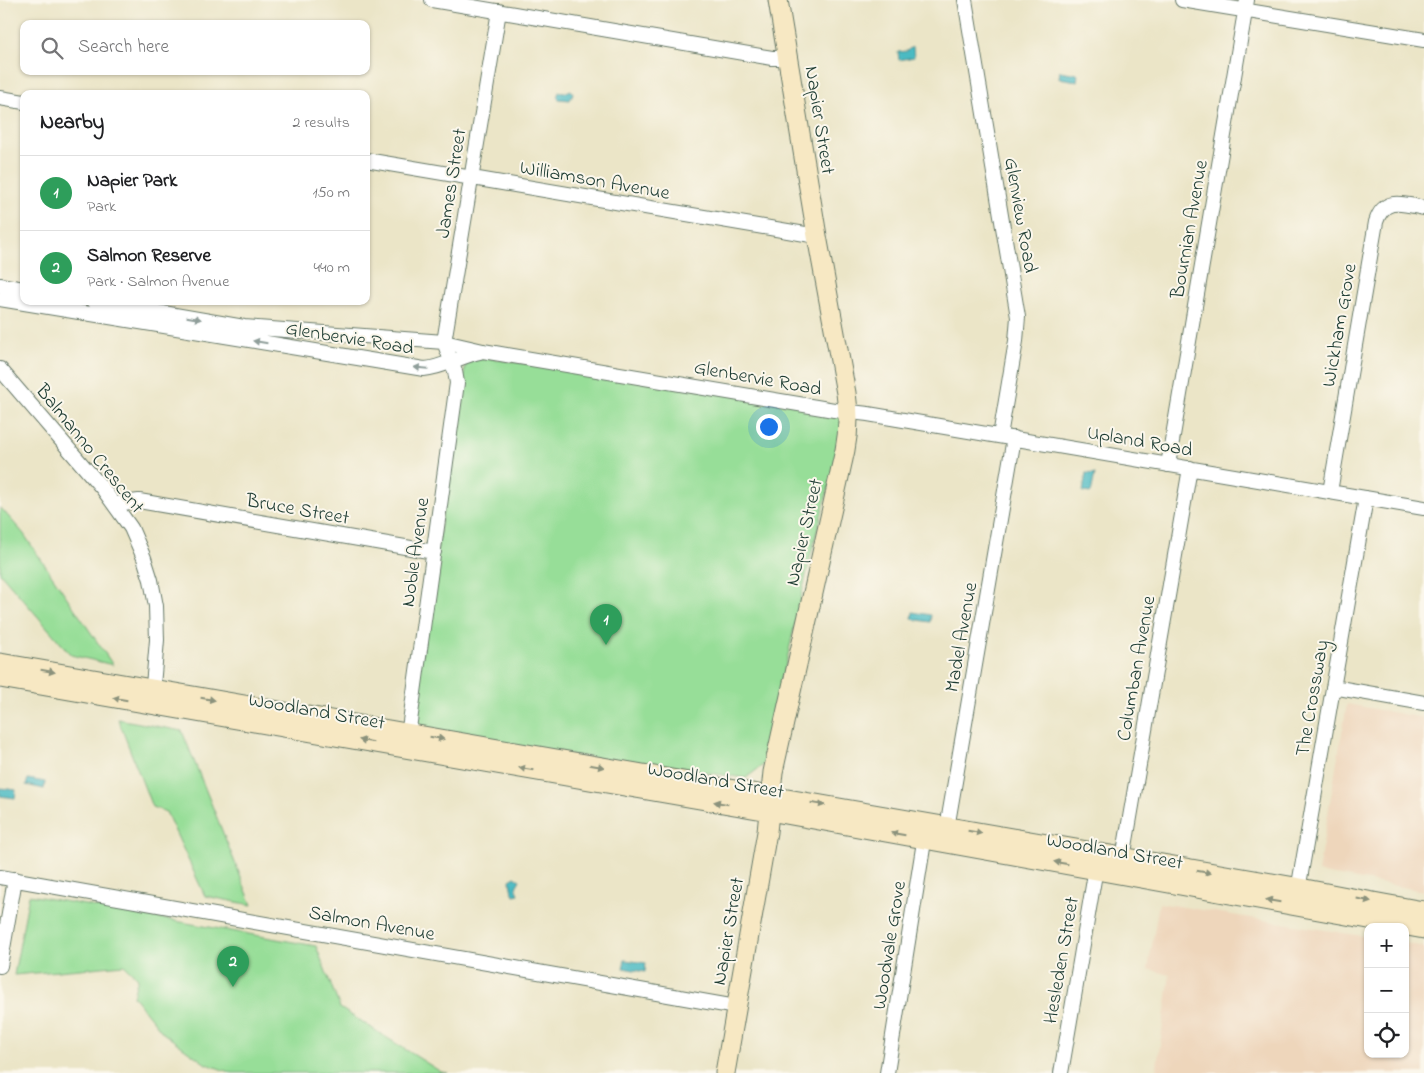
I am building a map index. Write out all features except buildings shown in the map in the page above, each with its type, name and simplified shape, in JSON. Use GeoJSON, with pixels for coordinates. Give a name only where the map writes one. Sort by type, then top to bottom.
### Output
{"type":"FeatureCollection","features":[{"type":"Feature","properties":{"kind":"main road","name":"Napier Street"},"geometry":{"type":"LineString","coordinates":[[724,1073],[767,832],[773,772],[849,430],[849,411],[817,236],[778,0]]}},
{"type":"Feature","properties":{"kind":"main road","name":"Woodland Street"},"geometry":{"type":"LineString","coordinates":[[0,663],[152,697]]}},
{"type":"Feature","properties":{"kind":"main road","name":"Woodland Street"},"geometry":{"type":"LineString","coordinates":[[0,678],[152,697],[770,803],[1297,897],[1424,911]]}},
{"type":"Feature","properties":{"kind":"main road","name":"Woodland Street"},"geometry":{"type":"LineString","coordinates":[[1297,897],[1424,929]]}},
{"type":"Feature","properties":{"kind":"street"},"geometry":{"type":"LineString","coordinates":[[432,0],[772,58],[788,58]]}},
{"type":"Feature","properties":{"kind":"street","name":"Glenview Road"},"geometry":{"type":"LineString","coordinates":[[965,0],[1018,317],[1007,437]]}},
{"type":"Feature","properties":{"kind":"street"},"geometry":{"type":"LineString","coordinates":[[1182,0],[1246,5],[1424,40]]}},
{"type":"Feature","properties":{"kind":"street","name":"Bournian Avenue"},"geometry":{"type":"LineString","coordinates":[[1168,465],[1246,5]]}},
{"type":"Feature","properties":{"kind":"street","name":"James Street"},"geometry":{"type":"LineString","coordinates":[[451,361],[444,342],[499,11]]}},
{"type":"Feature","properties":{"kind":"street"},"geometry":{"type":"LineString","coordinates":[[0,98],[20,101]]}},
{"type":"Feature","properties":{"kind":"street","name":"Williamson Avenue"},"geometry":{"type":"LineString","coordinates":[[370,161],[817,236]]}},
{"type":"Feature","properties":{"kind":"street","name":"Wickham Grove"},"geometry":{"type":"LineString","coordinates":[[1330,492],[1376,222],[1379,213],[1384,207],[1394,203],[1424,208]]}},
{"type":"Feature","properties":{"kind":"street"},"geometry":{"type":"LineString","coordinates":[[0,285],[20,288]]}},
{"type":"Feature","properties":{"kind":"street","name":"Glenbervie Road"},"geometry":{"type":"LineString","coordinates":[[0,299],[20,302]]}},
{"type":"Feature","properties":{"kind":"street","name":"Glenbervie Road"},"geometry":{"type":"LineString","coordinates":[[36,305],[424,370],[435,369],[467,355],[484,351]]}},
{"type":"Feature","properties":{"kind":"street","name":"Glenbervie Road"},"geometry":{"type":"LineString","coordinates":[[117,305],[244,327],[444,342],[484,351],[849,411]]}},
{"type":"Feature","properties":{"kind":"street","name":"Noble Avenue"},"geometry":{"type":"LineString","coordinates":[[408,741],[457,383],[451,361]]}},
{"type":"Feature","properties":{"kind":"street","name":"Balmanno Crescent"},"geometry":{"type":"LineString","coordinates":[[0,370],[115,504],[131,528],[144,558],[156,606],[157,640],[152,697]]}},
{"type":"Feature","properties":{"kind":"street","name":"Upland Road"},"geometry":{"type":"LineString","coordinates":[[849,411],[1424,508]]}},
{"type":"Feature","properties":{"kind":"street","name":"Madel Avenue"},"geometry":{"type":"LineString","coordinates":[[946,835],[1007,437]]}},
{"type":"Feature","properties":{"kind":"street","name":"Columban Avenue"},"geometry":{"type":"LineString","coordinates":[[1122,866],[1190,468]]}},
{"type":"Feature","properties":{"kind":"street","name":"The Crossway"},"geometry":{"type":"LineString","coordinates":[[1297,897],[1366,498]]}},
{"type":"Feature","properties":{"kind":"street","name":"Bruce Street"},"geometry":{"type":"LineString","coordinates":[[115,504],[138,501],[434,552]]}},
{"type":"Feature","properties":{"kind":"street"},"geometry":{"type":"LineString","coordinates":[[124,518],[154,504]]}},
{"type":"Feature","properties":{"kind":"street"},"geometry":{"type":"LineString","coordinates":[[1333,687],[1424,703]]}},
{"type":"Feature","properties":{"kind":"street","name":"Woodvale Grove"},"geometry":{"type":"LineString","coordinates":[[887,1073],[926,831]]}},
{"type":"Feature","properties":{"kind":"street","name":"Hesleden Street"},"geometry":{"type":"LineString","coordinates":[[1061,1073],[1097,862]]}},
{"type":"Feature","properties":{"kind":"street","name":"Salmon Avenue"},"geometry":{"type":"LineString","coordinates":[[0,877],[736,1007]]}},
{"type":"Feature","properties":{"kind":"street"},"geometry":{"type":"LineString","coordinates":[[0,966],[15,879]]}},
{"type":"Feature","properties":{"kind":"shaded area"},"geometry":{"type":"Polygon","coordinates":[[[1347,704],[1424,718],[1424,891],[1318,872],[1347,704]]]}},
{"type":"Feature","properties":{"kind":"shaded area"},"geometry":{"type":"Polygon","coordinates":[[[1159,903],[1364,936],[1364,1058],[1409,1058],[1409,944],[1424,947],[1424,1073],[1156,1073],[1170,975],[1148,969],[1159,903]]]}},
{"type":"Feature","properties":{"kind":"green space"},"geometry":{"type":"Polygon","coordinates":[[[467,355],[849,411],[810,558],[763,765],[746,778],[409,733],[467,355]]]}},
{"type":"Feature","properties":{"kind":"green space"},"geometry":{"type":"Polygon","coordinates":[[[0,507],[23,533],[113,665],[71,655],[0,573],[0,507]]]}},
{"type":"Feature","properties":{"kind":"green space"},"geometry":{"type":"Polygon","coordinates":[[[118,719],[182,731],[252,905],[205,896],[166,812],[152,807],[118,719]]]}},
{"type":"Feature","properties":{"kind":"green space"},"geometry":{"type":"Polygon","coordinates":[[[29,895],[316,946],[340,1008],[441,1072],[448,1073],[232,1073],[206,1064],[163,1033],[133,996],[138,978],[124,965],[14,975],[29,895]]]}},
{"type":"Feature","properties":{"kind":"water"},"geometry":{"type":"Polygon","coordinates":[[[913,47],[914,57],[899,60],[898,52],[907,51],[913,47]]]}},
{"type":"Feature","properties":{"kind":"water"},"geometry":{"type":"Polygon","coordinates":[[[1060,71],[1078,74],[1077,81],[1059,78],[1060,71]]]}},
{"type":"Feature","properties":{"kind":"water"},"geometry":{"type":"Polygon","coordinates":[[[571,90],[573,93],[570,100],[557,97],[559,92],[564,93],[571,90]]]}},
{"type":"Feature","properties":{"kind":"water"},"geometry":{"type":"Polygon","coordinates":[[[1086,473],[1095,474],[1091,493],[1083,492],[1086,473]]]}},
{"type":"Feature","properties":{"kind":"water"},"geometry":{"type":"Polygon","coordinates":[[[913,612],[931,615],[930,622],[912,619],[913,612]]]}},
{"type":"Feature","properties":{"kind":"water"},"geometry":{"type":"Polygon","coordinates":[[[28,779],[45,782],[44,789],[26,785],[28,779]]]}},
{"type":"Feature","properties":{"kind":"water"},"geometry":{"type":"Polygon","coordinates":[[[0,788],[16,790],[15,798],[0,796],[0,788]]]}},
{"type":"Feature","properties":{"kind":"water"},"geometry":{"type":"Polygon","coordinates":[[[515,877],[520,880],[516,887],[519,894],[514,895],[510,880],[515,877]]]}},
{"type":"Feature","properties":{"kind":"water"},"geometry":{"type":"Polygon","coordinates":[[[625,960],[646,963],[645,972],[623,968],[625,960]]]}},
{"type":"Feature","properties":{"kind":"place","name":"Napier Park"},"geometry":{"type":"Point","coordinates":[606,645]}},
{"type":"Feature","properties":{"kind":"place","name":"Salmon Reserve"},"geometry":{"type":"Point","coordinates":[233,987]}}]}
